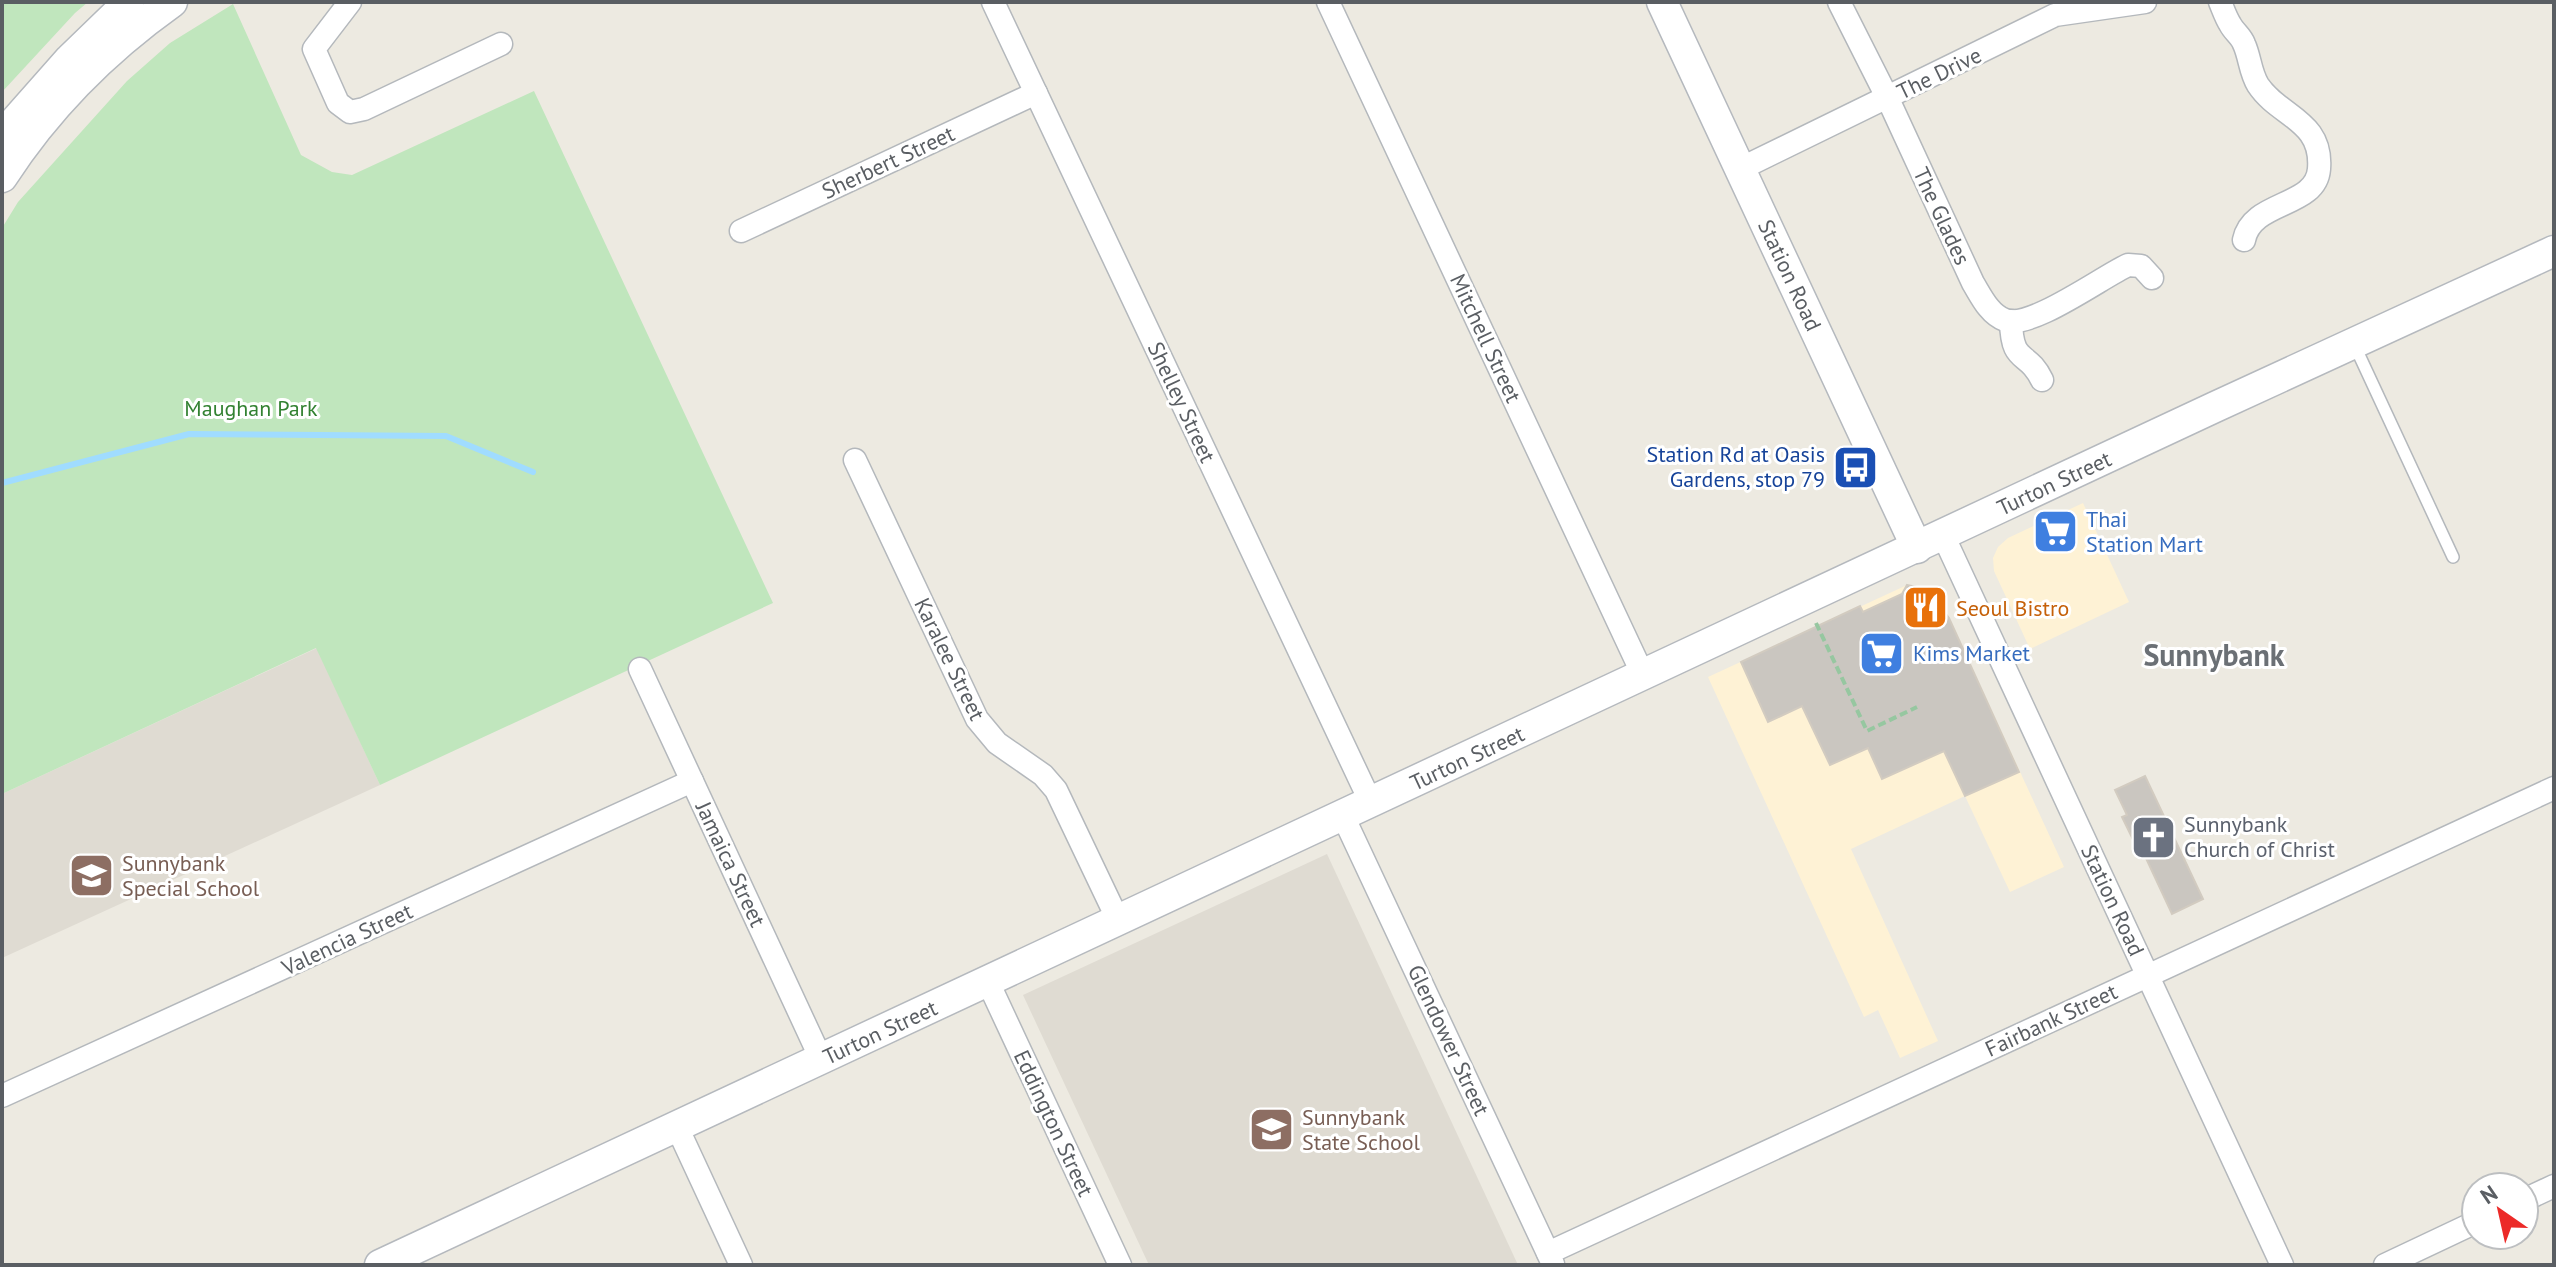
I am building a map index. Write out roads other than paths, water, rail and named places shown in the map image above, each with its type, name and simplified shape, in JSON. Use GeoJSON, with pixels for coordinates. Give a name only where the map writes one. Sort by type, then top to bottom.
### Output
{"type":"FeatureCollection","features":[{"type":"Feature","properties":{"kind":"street"},"geometry":{"type":"LineString","coordinates":[[2,136],[70,59],[129,2]]}},
{"type":"Feature","properties":{"kind":"street"},"geometry":{"type":"LineString","coordinates":[[2,177],[22,147],[81,78],[172,2]]}},
{"type":"Feature","properties":{"kind":"street"},"geometry":{"type":"LineString","coordinates":[[350,2],[314,49],[338,103],[350,112],[364,109],[501,44]]}},
{"type":"Feature","properties":{"kind":"street","name":"Shelley Street"},"geometry":{"type":"LineString","coordinates":[[993,2],[1371,803]]}},
{"type":"Feature","properties":{"kind":"street","name":"Mitchell Street"},"geometry":{"type":"LineString","coordinates":[[1328,2],[1643,675]]}},
{"type":"Feature","properties":{"kind":"street","name":"Station Road"},"geometry":{"type":"LineString","coordinates":[[1662,2],[1740,169],[2148,975],[2282,1265]]}},
{"type":"Feature","properties":{"kind":"street","name":"The Glades"},"geometry":{"type":"LineString","coordinates":[[1839,2],[1888,99],[1973,283],[1987,306],[2004,320],[2011,321]]}},
{"type":"Feature","properties":{"kind":"street","name":"The Drive"},"geometry":{"type":"LineString","coordinates":[[1740,169],[2055,15],[2108,4],[2145,2]]}},
{"type":"Feature","properties":{"kind":"street"},"geometry":{"type":"LineString","coordinates":[[2220,2],[2231,26],[2242,38],[2257,84],[2308,129],[2320,153],[2319,176],[2301,196],[2256,216],[2246,229],[2244,240]]}},
{"type":"Feature","properties":{"kind":"street","name":"Sherbert Street"},"geometry":{"type":"LineString","coordinates":[[741,231],[1036,93]]}},
{"type":"Feature","properties":{"kind":"street","name":"Turton Street"},"geometry":{"type":"LineString","coordinates":[[380,1265],[2354,343],[2552,256]]}},
{"type":"Feature","properties":{"kind":"street"},"geometry":{"type":"LineString","coordinates":[[2042,380],[2036,367],[2017,355],[2011,321],[2022,321],[2043,313],[2128,265],[2141,266],[2152,278]]}},
{"type":"Feature","properties":{"kind":"street","name":"Karalee Street"},"geometry":{"type":"LineString","coordinates":[[855,460],[977,719],[997,743],[1043,775],[1056,790],[1118,920]]}},
{"type":"Feature","properties":{"kind":"street","name":"Jamaica Street"},"geometry":{"type":"LineString","coordinates":[[640,669],[821,1059]]}},
{"type":"Feature","properties":{"kind":"street","name":"Valencia Street"},"geometry":{"type":"LineString","coordinates":[[2,1096],[692,781]]}},
{"type":"Feature","properties":{"kind":"street","name":"Fairbank Street"},"geometry":{"type":"LineString","coordinates":[[1551,1259],[2148,975],[2554,788]]}},
{"type":"Feature","properties":{"kind":"street","name":"Glendower Street"},"geometry":{"type":"LineString","coordinates":[[1343,816],[1551,1259]]}},
{"type":"Feature","properties":{"kind":"street","name":"Eddington Street"},"geometry":{"type":"LineString","coordinates":[[988,982],[1120,1265]]}},
{"type":"Feature","properties":{"kind":"street"},"geometry":{"type":"LineString","coordinates":[[677,1127],[741,1265]]}},
{"type":"Feature","properties":{"kind":"street"},"geometry":{"type":"LineString","coordinates":[[2385,1265],[2460,1230]]}},
{"type":"Feature","properties":{"kind":"lane"},"geometry":{"type":"LineString","coordinates":[[2354,343],[2453,557]]}},
{"type":"Feature","properties":{"kind":"waterway"},"geometry":{"type":"LineString","coordinates":[[2,483],[189,434],[446,436],[533,472]]}},
{"type":"Feature","properties":{"kind":"place","name":"Station Rd at Oasis Gardens, stop 79"},"geometry":{"type":"Point","coordinates":[1856,467]}},
{"type":"Feature","properties":{"kind":"place","name":"Thai Station Mart"},"geometry":{"type":"Point","coordinates":[2055,532]}},
{"type":"Feature","properties":{"kind":"place","name":"Seoul Bistro"},"geometry":{"type":"Point","coordinates":[1925,608]}},
{"type":"Feature","properties":{"kind":"place","name":"Kims Market"},"geometry":{"type":"Point","coordinates":[1882,653]}},
{"type":"Feature","properties":{"kind":"place","name":"Sunnybank Church of Christ"},"geometry":{"type":"Point","coordinates":[2153,837]}},
{"type":"Feature","properties":{"kind":"place","name":"Sunnybank Special School"},"geometry":{"type":"Point","coordinates":[91,876]}},
{"type":"Feature","properties":{"kind":"place","name":"Sunnybank State School"},"geometry":{"type":"Point","coordinates":[1271,1130]}},
{"type":"Feature","properties":{"kind":"district","name":"Sunnybank"},"geometry":{"type":"Point","coordinates":[2214,656]}},
{"type":"Feature","properties":{"kind":"park label","name":"Maughan Park"},"geometry":{"type":"Point","coordinates":[251,408]}}]}
